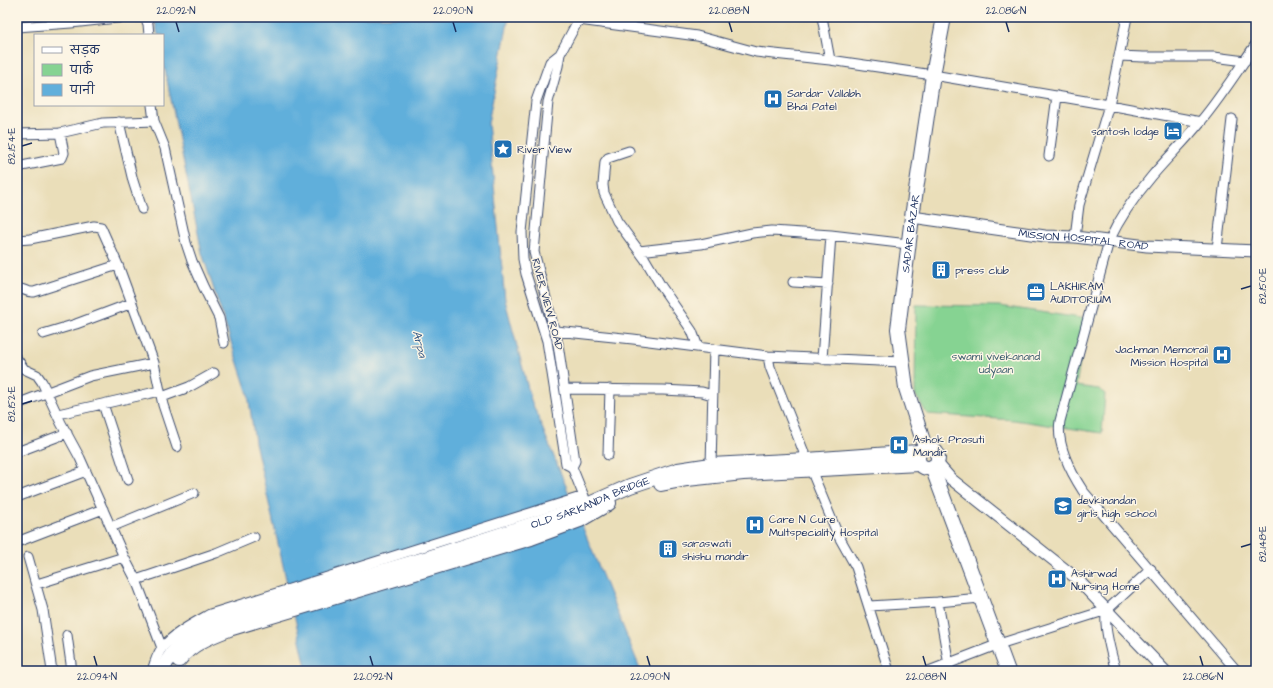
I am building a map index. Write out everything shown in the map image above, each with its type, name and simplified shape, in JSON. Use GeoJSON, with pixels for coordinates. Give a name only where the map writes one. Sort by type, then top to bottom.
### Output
{"type":"FeatureCollection","features":[{"type":"Feature","properties":{"kind":"main road","name":"SADAR BAZAR"},"geometry":{"type":"LineString","coordinates":[[944,17],[933,75],[908,244],[898,329],[906,388],[926,459],[1008,671]]}},
{"type":"Feature","properties":{"kind":"main road","name":"OLD SARKANDA BRIDGE"},"geometry":{"type":"LineString","coordinates":[[272,609],[582,507],[630,486],[678,470],[711,465],[809,465],[926,459]]}},
{"type":"Feature","properties":{"kind":"main road"},"geometry":{"type":"LineString","coordinates":[[582,507],[660,484],[688,479],[809,465]]}},
{"type":"Feature","properties":{"kind":"main road"},"geometry":{"type":"LineString","coordinates":[[162,671],[173,652],[202,627],[221,619],[272,609]]}},
{"type":"Feature","properties":{"kind":"main road"},"geometry":{"type":"LineString","coordinates":[[173,671],[182,656],[192,647],[212,636],[272,609]]}},
{"type":"Feature","properties":{"kind":"street"},"geometry":{"type":"LineString","coordinates":[[17,26],[71,23],[126,17]]}},
{"type":"Feature","properties":{"kind":"street"},"geometry":{"type":"LineString","coordinates":[[145,17],[148,24],[149,34]]}},
{"type":"Feature","properties":{"kind":"street"},"geometry":{"type":"LineString","coordinates":[[822,17],[830,60]]}},
{"type":"Feature","properties":{"kind":"street"},"geometry":{"type":"LineString","coordinates":[[1074,237],[1079,205],[1110,104],[1127,17]]}},
{"type":"Feature","properties":{"kind":"street"},"geometry":{"type":"LineString","coordinates":[[579,18],[697,36],[756,52],[830,60],[933,75],[1110,104],[1201,122]]}},
{"type":"Feature","properties":{"kind":"street","name":"RIVER VIEW ROAD"},"geometry":{"type":"LineString","coordinates":[[579,18],[560,54],[548,102],[534,252],[536,264],[556,331],[575,461],[572,468],[582,507]]}},
{"type":"Feature","properties":{"kind":"street"},"geometry":{"type":"LineString","coordinates":[[1237,671],[1083,491],[1068,463],[1059,436],[1060,421],[1109,241],[1119,221],[1130,203],[1152,175],[1201,122],[1255,49]]}},
{"type":"Feature","properties":{"kind":"street","name":"RIVER VIEW ROAD"},"geometry":{"type":"LineString","coordinates":[[560,54],[550,62],[536,100],[527,180],[522,248],[526,274],[548,346],[566,464],[572,468]]}},
{"type":"Feature","properties":{"kind":"street"},"geometry":{"type":"LineString","coordinates":[[1119,56],[1214,57],[1245,61]]}},
{"type":"Feature","properties":{"kind":"street"},"geometry":{"type":"LineString","coordinates":[[1049,156],[1057,96]]}},
{"type":"Feature","properties":{"kind":"street"},"geometry":{"type":"LineString","coordinates":[[152,106],[154,121],[165,148],[186,243],[200,280],[219,318],[224,343]]}},
{"type":"Feature","properties":{"kind":"street"},"geometry":{"type":"LineString","coordinates":[[1217,249],[1232,119]]}},
{"type":"Feature","properties":{"kind":"street"},"geometry":{"type":"LineString","coordinates":[[17,134],[60,133],[103,123],[154,121]]}},
{"type":"Feature","properties":{"kind":"street"},"geometry":{"type":"LineString","coordinates":[[119,122],[133,181],[142,209]]}},
{"type":"Feature","properties":{"kind":"street"},"geometry":{"type":"LineString","coordinates":[[17,168],[62,158],[64,153],[60,133]]}},
{"type":"Feature","properties":{"kind":"street"},"geometry":{"type":"LineString","coordinates":[[629,151],[608,158],[605,162],[603,185],[604,193],[617,221],[639,251],[692,331],[698,347]]}},
{"type":"Feature","properties":{"kind":"street","name":"MISSION HOSPITAL ROAD"},"geometry":{"type":"LineString","coordinates":[[912,217],[1044,236],[1074,237],[1147,246],[1256,251]]}},
{"type":"Feature","properties":{"kind":"street"},"geometry":{"type":"LineString","coordinates":[[17,240],[30,240],[98,226],[101,227],[118,265],[154,363],[161,394],[177,447]]}},
{"type":"Feature","properties":{"kind":"street"},"geometry":{"type":"LineString","coordinates":[[639,251],[701,244],[760,231],[832,235],[908,244]]}},
{"type":"Feature","properties":{"kind":"street"},"geometry":{"type":"LineString","coordinates":[[822,359],[832,235]]}},
{"type":"Feature","properties":{"kind":"street"},"geometry":{"type":"LineString","coordinates":[[17,289],[23,289],[25,292],[29,293],[34,292],[118,265]]}},
{"type":"Feature","properties":{"kind":"street"},"geometry":{"type":"LineString","coordinates":[[793,282],[828,284]]}},
{"type":"Feature","properties":{"kind":"street"},"geometry":{"type":"LineString","coordinates":[[43,334],[76,324],[132,303]]}},
{"type":"Feature","properties":{"kind":"street"},"geometry":{"type":"LineString","coordinates":[[556,331],[768,356],[902,362]]}},
{"type":"Feature","properties":{"kind":"street"},"geometry":{"type":"LineString","coordinates":[[711,465],[714,349]]}},
{"type":"Feature","properties":{"kind":"street"},"geometry":{"type":"LineString","coordinates":[[768,356],[770,367],[838,535],[856,567],[889,671]]}},
{"type":"Feature","properties":{"kind":"street"},"geometry":{"type":"LineString","coordinates":[[17,359],[24,369],[40,378],[48,393],[136,580],[162,648]]}},
{"type":"Feature","properties":{"kind":"street"},"geometry":{"type":"LineString","coordinates":[[17,404],[90,376],[154,363]]}},
{"type":"Feature","properties":{"kind":"street"},"geometry":{"type":"LineString","coordinates":[[58,414],[103,404],[161,394],[189,387],[214,373]]}},
{"type":"Feature","properties":{"kind":"street"},"geometry":{"type":"LineString","coordinates":[[565,389],[663,390],[702,392],[712,395]]}},
{"type":"Feature","properties":{"kind":"street"},"geometry":{"type":"LineString","coordinates":[[608,455],[610,389]]}},
{"type":"Feature","properties":{"kind":"street"},"geometry":{"type":"LineString","coordinates":[[103,404],[128,480]]}},
{"type":"Feature","properties":{"kind":"street"},"geometry":{"type":"LineString","coordinates":[[17,452],[67,433]]}},
{"type":"Feature","properties":{"kind":"street"},"geometry":{"type":"LineString","coordinates":[[926,459],[1076,578],[1165,671]]}},
{"type":"Feature","properties":{"kind":"street"},"geometry":{"type":"LineString","coordinates":[[17,497],[86,471]]}},
{"type":"Feature","properties":{"kind":"street"},"geometry":{"type":"LineString","coordinates":[[111,528],[194,493]]}},
{"type":"Feature","properties":{"kind":"street"},"geometry":{"type":"LineString","coordinates":[[152,671],[162,648],[177,634],[191,624],[210,614],[582,507]]}},
{"type":"Feature","properties":{"kind":"street"},"geometry":{"type":"LineString","coordinates":[[17,542],[103,509]]}},
{"type":"Feature","properties":{"kind":"street"},"geometry":{"type":"LineString","coordinates":[[136,580],[216,553],[254,537]]}},
{"type":"Feature","properties":{"kind":"street"},"geometry":{"type":"LineString","coordinates":[[28,557],[44,610],[52,671]]}},
{"type":"Feature","properties":{"kind":"street"},"geometry":{"type":"LineString","coordinates":[[37,584],[124,557]]}},
{"type":"Feature","properties":{"kind":"street"},"geometry":{"type":"LineString","coordinates":[[929,671],[949,667],[998,644],[1107,610],[1151,569]]}},
{"type":"Feature","properties":{"kind":"street"},"geometry":{"type":"LineString","coordinates":[[869,606],[980,598]]}},
{"type":"Feature","properties":{"kind":"street"},"geometry":{"type":"LineString","coordinates":[[938,602],[949,667]]}},
{"type":"Feature","properties":{"kind":"street"},"geometry":{"type":"LineString","coordinates":[[1107,610],[1106,618],[1110,647],[1116,671]]}},
{"type":"Feature","properties":{"kind":"street"},"geometry":{"type":"LineString","coordinates":[[67,635],[72,671]]}},
{"type":"Feature","properties":{"kind":"green space","name":"swami vivekanand udyaan"},"geometry":{"type":"Polygon","coordinates":[[[916,305],[1000,306],[1087,319],[1076,386],[1099,389],[1105,394],[1102,433],[1014,420],[927,414],[915,394],[916,305]]]}},
{"type":"Feature","properties":{"kind":"water","name":"Arpa"},"geometry":{"type":"Polygon","coordinates":[[[154,17],[509,17],[488,123],[505,300],[531,400],[641,671],[307,671],[255,442],[248,394],[202,253],[164,65],[164,34],[158,34],[154,17]]]}},
{"type":"Feature","properties":{"kind":"place","name":"Sardar Vallabh Bhai Patel"},"geometry":{"type":"Point","coordinates":[773,99]}},
{"type":"Feature","properties":{"kind":"place","name":"santosh lodge"},"geometry":{"type":"Point","coordinates":[1173,131]}},
{"type":"Feature","properties":{"kind":"place","name":"River View"},"geometry":{"type":"Point","coordinates":[503,149]}},
{"type":"Feature","properties":{"kind":"place","name":"press club"},"geometry":{"type":"Point","coordinates":[941,270]}},
{"type":"Feature","properties":{"kind":"place","name":"LAKHIRAM AUDITORIUM"},"geometry":{"type":"Point","coordinates":[1036,292]}},
{"type":"Feature","properties":{"kind":"place","name":"Jachman Memorail Mission Hospital"},"geometry":{"type":"Point","coordinates":[1222,355]}},
{"type":"Feature","properties":{"kind":"place","name":"Ashok Prasuti Mandir"},"geometry":{"type":"Point","coordinates":[899,445]}},
{"type":"Feature","properties":{"kind":"place","name":"devkinandan girls high school"},"geometry":{"type":"Point","coordinates":[1063,506]}},
{"type":"Feature","properties":{"kind":"place","name":"Care N Cure Multspeciality Hospital"},"geometry":{"type":"Point","coordinates":[755,525]}},
{"type":"Feature","properties":{"kind":"place","name":"saraswati shishu mandir"},"geometry":{"type":"Point","coordinates":[668,549]}},
{"type":"Feature","properties":{"kind":"place","name":"Ashirwad Nursing Home"},"geometry":{"type":"Point","coordinates":[1057,579]}}]}
